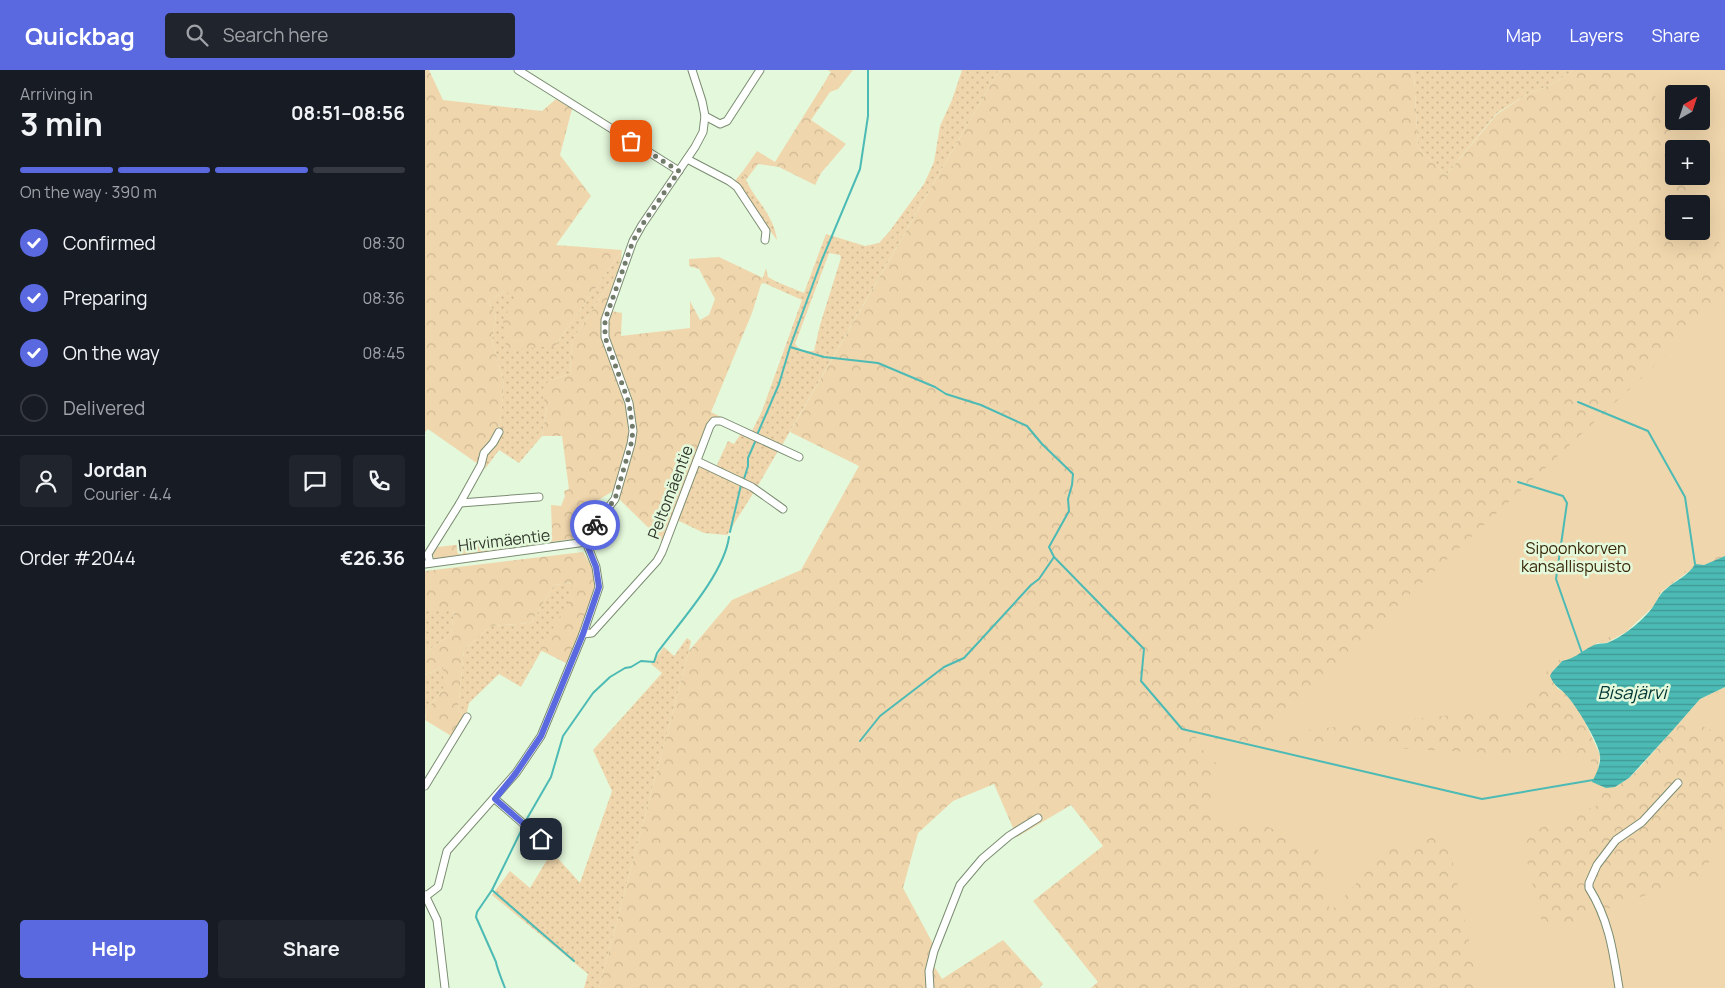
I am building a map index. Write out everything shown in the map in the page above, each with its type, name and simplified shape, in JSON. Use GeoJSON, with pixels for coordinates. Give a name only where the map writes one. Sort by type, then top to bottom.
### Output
{"type":"FeatureCollection","features":[{"type":"Feature","properties":{"kind":"street"},"geometry":{"type":"LineString","coordinates":[[518,70],[679,171]]}},
{"type":"Feature","properties":{"kind":"street"},"geometry":{"type":"LineString","coordinates":[[445,988],[437,920],[426,896],[438,887],[447,852],[495,799],[516,773],[541,736],[583,634],[599,587],[596,567],[586,542],[597,522],[615,499],[633,431],[629,403],[605,337],[605,320],[633,241],[701,138],[705,116],[692,70]]}},
{"type":"Feature","properties":{"kind":"street"},"geometry":{"type":"LineString","coordinates":[[705,116],[720,124],[727,121],[760,70]]}},
{"type":"Feature","properties":{"kind":"street"},"geometry":{"type":"LineString","coordinates":[[687,159],[737,187],[766,232],[765,240]]}},
{"type":"Feature","properties":{"kind":"street","name":"Peltomäentie"},"geometry":{"type":"LineString","coordinates":[[583,634],[592,633],[662,552],[710,426],[715,421],[721,421],[799,458]]}},
{"type":"Feature","properties":{"kind":"street"},"geometry":{"type":"LineString","coordinates":[[427,564],[428,554],[460,503],[481,465],[484,453],[493,443],[499,432]]}},
{"type":"Feature","properties":{"kind":"street"},"geometry":{"type":"LineString","coordinates":[[697,461],[752,487],[783,509]]}},
{"type":"Feature","properties":{"kind":"street"},"geometry":{"type":"LineString","coordinates":[[460,503],[539,497]]}},
{"type":"Feature","properties":{"kind":"street","name":"Hirvimäentie"},"geometry":{"type":"LineString","coordinates":[[427,564],[586,542]]}},
{"type":"Feature","properties":{"kind":"street"},"geometry":{"type":"LineString","coordinates":[[425,786],[467,717]]}},
{"type":"Feature","properties":{"kind":"street"},"geometry":{"type":"LineString","coordinates":[[1619,988],[1609,933],[1603,913],[1589,888],[1589,883],[1597,865],[1616,840],[1642,822],[1678,783]]}},
{"type":"Feature","properties":{"kind":"street"},"geometry":{"type":"LineString","coordinates":[[495,799],[541,839]]}},
{"type":"Feature","properties":{"kind":"street"},"geometry":{"type":"LineString","coordinates":[[930,988],[929,971],[934,951],[960,885],[982,859],[1009,836],[1038,818]]}},
{"type":"Feature","properties":{"kind":"green space"},"geometry":{"type":"Polygon","coordinates":[[[425,70],[429,70],[443,100],[542,111],[556,99],[572,109],[560,155],[591,196],[556,245],[622,250],[555,346],[506,350],[503,319],[519,295],[504,292],[488,301],[496,316],[492,339],[504,384],[499,432],[478,464],[428,429],[425,432],[425,70]]]}},
{"type":"Feature","properties":{"kind":"green space"},"geometry":{"type":"Polygon","coordinates":[[[828,70],[853,70],[838,89],[830,92],[811,120],[846,144],[821,173],[815,185],[779,167],[758,164],[745,181],[743,171],[757,151],[775,162],[831,72],[828,70]]]}},
{"type":"Feature","properties":{"kind":"green space"},"geometry":{"type":"Polygon","coordinates":[[[962,70],[999,70],[781,447],[751,433],[762,411],[802,300],[764,283],[761,284],[766,268],[768,277],[804,293],[826,234],[865,246],[879,243],[924,184],[934,162],[940,126],[952,100],[962,70]],[[829,253],[795,344],[806,351],[814,351],[841,258],[840,255],[829,253]]]}},
{"type":"Feature","properties":{"kind":"green space"},"geometry":{"type":"Polygon","coordinates":[[[999,70],[1411,70],[1414,75],[1418,148],[1446,175],[1497,114],[1528,94],[1555,83],[1573,70],[1725,70],[1725,556],[1717,561],[1692,569],[1665,589],[1654,606],[1626,632],[1606,643],[1598,643],[1576,657],[1562,661],[1553,670],[1557,688],[1565,693],[1582,715],[1600,755],[1598,771],[1615,787],[1629,778],[1641,766],[1700,699],[1725,687],[1725,988],[1091,988],[1098,982],[1033,901],[1103,846],[1071,805],[1017,837],[994,784],[953,801],[918,833],[903,888],[932,942],[932,963],[942,979],[1003,940],[1043,984],[1039,988],[599,988],[689,651],[732,600],[801,570],[859,466],[790,432],[999,70]]]}},
{"type":"Feature","properties":{"kind":"green space"},"geometry":{"type":"Polygon","coordinates":[[[1411,70],[1573,70],[1555,83],[1528,94],[1497,113],[1446,175],[1418,148],[1414,75],[1411,70]]]}},
{"type":"Feature","properties":{"kind":"green space"},"geometry":{"type":"Polygon","coordinates":[[[1644,70],[1725,70],[1725,256],[1710,222],[1710,195],[1698,195],[1694,185],[1710,185],[1710,140],[1674,140],[1670,130],[1710,130],[1710,85],[1665,85],[1665,119],[1644,70]]]}},
{"type":"Feature","properties":{"kind":"green space"},"geometry":{"type":"Polygon","coordinates":[[[743,171],[750,188],[771,220],[777,240],[734,182],[743,171]]]}},
{"type":"Feature","properties":{"kind":"green space"},"geometry":{"type":"Polygon","coordinates":[[[622,250],[620,268],[572,341],[570,374],[549,380],[542,436],[519,463],[499,450],[485,469],[487,455],[499,432],[504,384],[492,339],[496,316],[488,301],[504,292],[520,294],[555,346],[622,250]]]}},
{"type":"Feature","properties":{"kind":"green space"},"geometry":{"type":"Polygon","coordinates":[[[719,257],[763,278],[752,313],[711,412],[723,418],[713,419],[664,543],[618,498],[634,436],[635,423],[629,389],[610,342],[608,320],[612,311],[622,313],[621,336],[690,328],[690,301],[700,320],[709,315],[715,299],[699,269],[689,266],[689,259],[719,257]]]}},
{"type":"Feature","properties":{"kind":"green space"},"geometry":{"type":"Polygon","coordinates":[[[620,268],[601,319],[601,332],[625,404],[629,435],[624,461],[613,491],[595,502],[578,534],[572,539],[434,559],[433,554],[438,547],[552,533],[551,505],[561,506],[565,496],[564,491],[569,489],[562,436],[542,436],[547,407],[541,392],[549,380],[570,374],[572,341],[620,268]]]}},
{"type":"Feature","properties":{"kind":"green space","name":"Sipoonkorven kansallispuisto"},"geometry":{"type":"Polygon","coordinates":[[[1725,300],[1725,553],[1711,560],[1695,563],[1657,594],[1653,605],[1625,630],[1584,648],[1575,655],[1559,660],[1548,670],[1519,708],[1259,735],[1725,300]]]}},
{"type":"Feature","properties":{"kind":"green space"},"geometry":{"type":"Polygon","coordinates":[[[742,432],[778,451],[757,487],[716,467],[728,441],[734,444],[742,432]]]}},
{"type":"Feature","properties":{"kind":"green space"},"geometry":{"type":"Polygon","coordinates":[[[699,464],[754,492],[727,535],[704,533],[677,520],[699,464]]]}},
{"type":"Feature","properties":{"kind":"green space"},"geometry":{"type":"Polygon","coordinates":[[[583,552],[592,567],[595,588],[568,664],[540,650],[572,596],[572,583],[554,585],[531,623],[491,626],[464,650],[458,710],[466,716],[453,737],[425,720],[427,710],[443,689],[443,667],[425,675],[425,653],[451,634],[454,611],[425,611],[425,571],[583,552]]]}},
{"type":"Feature","properties":{"kind":"green space"},"geometry":{"type":"Polygon","coordinates":[[[572,583],[572,596],[521,687],[499,674],[469,703],[466,716],[458,710],[464,650],[491,626],[531,623],[554,585],[572,583]]]}},
{"type":"Feature","properties":{"kind":"green space"},"geometry":{"type":"Polygon","coordinates":[[[454,610],[451,634],[425,653],[425,611],[454,610]]]}},
{"type":"Feature","properties":{"kind":"green space"},"geometry":{"type":"Polygon","coordinates":[[[687,638],[691,641],[689,651],[599,988],[584,988],[588,974],[492,895],[510,871],[530,888],[550,855],[543,849],[546,845],[580,883],[612,791],[593,750],[662,673],[651,664],[664,647],[674,656],[687,638]]]}},
{"type":"Feature","properties":{"kind":"green space"},"geometry":{"type":"Polygon","coordinates":[[[443,667],[443,689],[427,710],[425,718],[425,675],[443,667]]]}},
{"type":"Feature","properties":{"kind":"green space"},"geometry":{"type":"Polygon","coordinates":[[[1725,689],[1725,736],[1686,719],[1701,700],[1725,689]]]}},
{"type":"Feature","properties":{"kind":"green space"},"geometry":{"type":"Polygon","coordinates":[[[1191,738],[1590,758],[1603,803],[1521,836],[1544,932],[1704,874],[1725,822],[1725,988],[1479,988],[1447,834],[1388,849],[1330,912],[1318,850],[1264,825],[1211,824],[1216,763],[1191,738]]]}},
{"type":"Feature","properties":{"kind":"water","name":"Bisajärvi"},"geometry":{"type":"Polygon","coordinates":[[[1725,556],[1725,687],[1700,699],[1629,778],[1615,787],[1606,788],[1592,782],[1600,763],[1599,751],[1581,716],[1571,701],[1554,683],[1550,676],[1551,674],[1562,661],[1574,657],[1594,645],[1607,643],[1629,630],[1648,613],[1663,591],[1686,575],[1695,564],[1704,565],[1725,556]]]}},
{"type":"Feature","properties":{"kind":"waterway"},"geometry":{"type":"LineString","coordinates":[[757,435],[779,384],[790,347],[821,262],[860,169],[868,116],[868,70]]}},
{"type":"Feature","properties":{"kind":"waterway"},"geometry":{"type":"LineString","coordinates":[[790,347],[824,357],[878,363],[935,387],[946,394],[981,405],[1027,426],[1042,444],[1073,474],[1068,499],[1069,511],[1049,547],[1054,557],[1144,649],[1141,681],[1182,729],[1482,799],[1593,780]]}},
{"type":"Feature","properties":{"kind":"waterway"},"geometry":{"type":"LineString","coordinates":[[1578,402],[1648,431],[1685,497],[1695,564]]}},
{"type":"Feature","properties":{"kind":"waterway"},"geometry":{"type":"LineString","coordinates":[[744,479],[748,458],[755,442]]}},
{"type":"Feature","properties":{"kind":"waterway"},"geometry":{"type":"LineString","coordinates":[[1518,482],[1563,496],[1567,503],[1556,579],[1582,653]]}},
{"type":"Feature","properties":{"kind":"waterway"},"geometry":{"type":"LineString","coordinates":[[730,532],[741,485]]}},
{"type":"Feature","properties":{"kind":"waterway"},"geometry":{"type":"LineString","coordinates":[[525,822],[551,777],[563,736],[593,693],[610,677],[625,668],[641,661],[654,662],[657,653],[710,582],[719,566],[729,537]]}},
{"type":"Feature","properties":{"kind":"waterway"},"geometry":{"type":"LineString","coordinates":[[860,741],[880,716],[944,667],[964,658],[1031,585],[1039,579],[1054,557]]}},
{"type":"Feature","properties":{"kind":"waterway"},"geometry":{"type":"LineString","coordinates":[[505,988],[476,917],[477,912],[492,890],[523,827]]}},
{"type":"Feature","properties":{"kind":"waterway"},"geometry":{"type":"LineString","coordinates":[[492,890],[574,961]]}},
{"type":"Feature","properties":{"kind":"way so far"},"geometry":{"type":"LineString","coordinates":[[595,525],[615,499],[633,431],[629,403],[605,337],[605,320],[633,241],[679,171],[631,141]]}},
{"type":"Feature","properties":{"kind":"route"},"geometry":{"type":"LineString","coordinates":[[541,839],[495,799],[535,747],[541,736],[583,634],[599,587],[596,567],[586,542],[595,525]]}}]}
